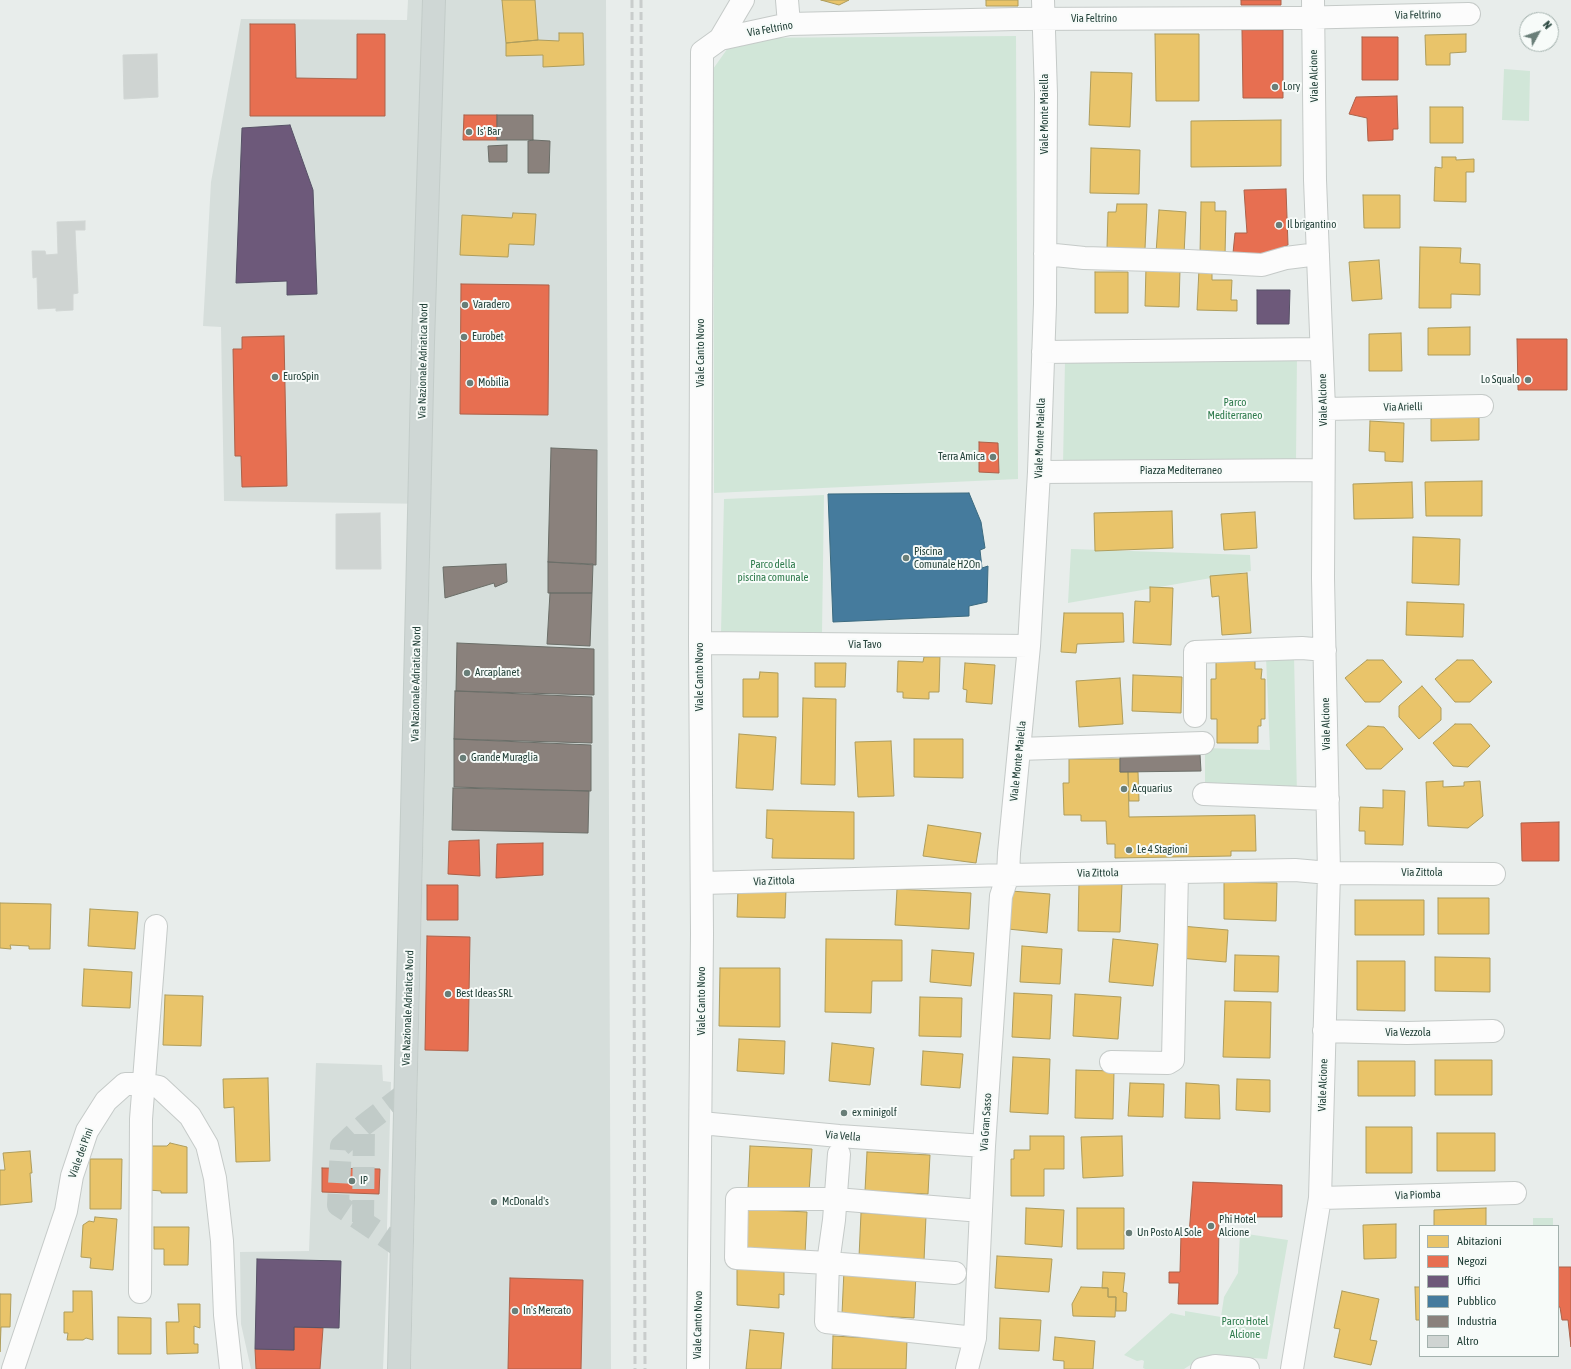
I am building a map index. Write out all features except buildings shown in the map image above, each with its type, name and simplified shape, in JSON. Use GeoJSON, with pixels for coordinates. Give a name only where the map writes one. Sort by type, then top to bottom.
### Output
{"type":"FeatureCollection","features":[{"type":"Feature","properties":{"kind":"main road","name":"Via Nazionale Adriatica Nord"},"geometry":{"type":"LineString","coordinates":[[399,1369],[423,342],[434,0]]}},
{"type":"Feature","properties":{"kind":"street","name":"Viale Canto Novo"},"geometry":{"type":"LineString","coordinates":[[698,1369],[702,883],[700,643],[702,52],[720,39],[743,0]]}},
{"type":"Feature","properties":{"kind":"street"},"geometry":{"type":"LineString","coordinates":[[787,0],[789,24]]}},
{"type":"Feature","properties":{"kind":"street","name":"Via Feltrino"},"geometry":{"type":"LineString","coordinates":[[720,39],[789,24],[1043,10],[1313,9],[1469,14]]}},
{"type":"Feature","properties":{"kind":"street","name":"Viale Alcione"},"geometry":{"type":"LineString","coordinates":[[1292,1369],[1320,1198],[1329,873],[1323,470],[1324,409],[1318,254],[1313,9]]}},
{"type":"Feature","properties":{"kind":"street","name":"Viale Monte Maiella"},"geometry":{"type":"LineString","coordinates":[[1008,875],[1030,646],[1039,472],[1045,254],[1046,94],[1043,10]]}},
{"type":"Feature","properties":{"kind":"street"},"geometry":{"type":"LineString","coordinates":[[1045,254],[1084,258],[1262,265],[1286,258],[1318,254]]}},
{"type":"Feature","properties":{"kind":"street"},"geometry":{"type":"LineString","coordinates":[[1043,352],[1321,349]]}},
{"type":"Feature","properties":{"kind":"street","name":"Via Arielli"},"geometry":{"type":"LineString","coordinates":[[1324,409],[1482,406]]}},
{"type":"Feature","properties":{"kind":"street","name":"Piazza Mediterraneo"},"geometry":{"type":"LineString","coordinates":[[1039,472],[1323,470]]}},
{"type":"Feature","properties":{"kind":"street","name":"Via Tavo"},"geometry":{"type":"LineString","coordinates":[[700,643],[1030,646]]}},
{"type":"Feature","properties":{"kind":"street"},"geometry":{"type":"LineString","coordinates":[[1195,716],[1195,652],[1302,648],[1325,650]]}},
{"type":"Feature","properties":{"kind":"street"},"geometry":{"type":"LineString","coordinates":[[1019,749],[1204,743]]}},
{"type":"Feature","properties":{"kind":"street"},"geometry":{"type":"LineString","coordinates":[[1204,794],[1328,799]]}},
{"type":"Feature","properties":{"kind":"street","name":"Via Zittola"},"geometry":{"type":"LineString","coordinates":[[702,883],[1008,875],[1295,870],[1329,873],[1494,874]]}},
{"type":"Feature","properties":{"kind":"street"},"geometry":{"type":"LineString","coordinates":[[1111,1062],[1168,1063],[1173,1060],[1177,872]]}},
{"type":"Feature","properties":{"kind":"street","name":"Via Gran Sasso"},"geometry":{"type":"LineString","coordinates":[[967,1369],[975,1338],[984,1146],[1001,896],[1008,875]]}},
{"type":"Feature","properties":{"kind":"street"},"geometry":{"type":"LineString","coordinates":[[140,1292],[141,1119],[156,926]]}},
{"type":"Feature","properties":{"kind":"street","name":"Via Vezzola"},"geometry":{"type":"LineString","coordinates":[[1324,1031],[1407,1033],[1493,1031]]}},
{"type":"Feature","properties":{"kind":"street","name":"Viale dei Pini"},"geometry":{"type":"LineString","coordinates":[[13,1369],[66,1211],[72,1176],[87,1131],[106,1101],[125,1084],[144,1084],[159,1087],[190,1116],[207,1145],[215,1178],[222,1241],[225,1314],[231,1369]]}},
{"type":"Feature","properties":{"kind":"street","name":"Via Vella"},"geometry":{"type":"LineString","coordinates":[[701,1123],[839,1136],[984,1146]]}},
{"type":"Feature","properties":{"kind":"street"},"geometry":{"type":"LineString","coordinates":[[839,1154],[836,1199],[828,1262],[826,1322],[975,1338]]}},
{"type":"Feature","properties":{"kind":"street","name":"Via Piomba"},"geometry":{"type":"LineString","coordinates":[[1320,1198],[1516,1193]]}},
{"type":"Feature","properties":{"kind":"street"},"geometry":{"type":"LineString","coordinates":[[955,1273],[828,1262],[736,1258],[737,1199],[836,1199],[981,1211]]}},
{"type":"Feature","properties":{"kind":"street"},"geometry":{"type":"LineString","coordinates":[[1202,1369],[1215,1366],[1248,1369]]}},
{"type":"Feature","properties":{"kind":"shaded area"},"geometry":{"type":"Polygon","coordinates":[[[408,0],[606,0],[611,1369],[411,1369],[431,504],[224,501],[221,327],[203,326],[211,182],[241,19],[407,20],[408,0]]]}},
{"type":"Feature","properties":{"kind":"shaded area"},"geometry":{"type":"Polygon","coordinates":[[[316,1063],[382,1065],[383,1081],[391,1082],[387,1227],[388,1255],[383,1369],[251,1369],[241,1324],[240,1252],[309,1251],[316,1063]]]}},
{"type":"Feature","properties":{"kind":"green space"},"geometry":{"type":"Polygon","coordinates":[[[1016,36],[1018,479],[714,493],[713,69],[735,38],[1016,36]]]}},
{"type":"Feature","properties":{"kind":"green space"},"geometry":{"type":"Polygon","coordinates":[[[1504,69],[1530,71],[1529,121],[1502,120],[1504,69]]]}},
{"type":"Feature","properties":{"kind":"green space","name":"Parco Mediterraneo"},"geometry":{"type":"Polygon","coordinates":[[[1297,354],[1296,462],[1063,465],[1065,360],[1297,354]]]}},
{"type":"Feature","properties":{"kind":"green space","name":"Parco della piscina comunale"},"geometry":{"type":"Polygon","coordinates":[[[824,495],[822,633],[721,633],[724,499],[824,495]]]}},
{"type":"Feature","properties":{"kind":"green space"},"geometry":{"type":"Polygon","coordinates":[[[1071,549],[1250,555],[1251,571],[1068,603],[1071,549]]]}},
{"type":"Feature","properties":{"kind":"green space"},"geometry":{"type":"Polygon","coordinates":[[[1294,655],[1297,795],[1205,785],[1205,748],[1270,750],[1266,657],[1294,655]]]}},
{"type":"Feature","properties":{"kind":"green space"},"geometry":{"type":"Polygon","coordinates":[[[1533,1218],[1553,1218],[1553,1225],[1533,1225],[1533,1218]]]}},
{"type":"Feature","properties":{"kind":"green space","name":"Parco Hotel Alcione"},"geometry":{"type":"Polygon","coordinates":[[[1240,1233],[1288,1240],[1267,1359],[1213,1355],[1198,1360],[1184,1369],[1145,1369],[1143,1368],[1144,1361],[1137,1361],[1124,1355],[1171,1313],[1185,1316],[1185,1311],[1221,1317],[1224,1297],[1238,1273],[1240,1233]]]}},
{"type":"Feature","properties":{"kind":"tunnel"},"geometry":{"type":"LineString","coordinates":[[402,1248],[338,1205],[341,1146],[364,1125],[406,1093]]}},
{"type":"Feature","properties":{"kind":"tunnel"},"geometry":{"type":"LineString","coordinates":[[363,1222],[364,1125]]}},
{"type":"Feature","properties":{"kind":"railway"},"geometry":{"type":"LineString","coordinates":[[632,0],[635,1369]]}},
{"type":"Feature","properties":{"kind":"railway"},"geometry":{"type":"LineString","coordinates":[[641,0],[645,1369]]}},
{"type":"Feature","properties":{"kind":"place","name":"Lory"},"geometry":{"type":"Point","coordinates":[1275,87]}},
{"type":"Feature","properties":{"kind":"place","name":"Is' Bar"},"geometry":{"type":"Point","coordinates":[469,132]}},
{"type":"Feature","properties":{"kind":"place","name":"Il brigantino"},"geometry":{"type":"Point","coordinates":[1279,225]}},
{"type":"Feature","properties":{"kind":"place","name":"Varadero"},"geometry":{"type":"Point","coordinates":[465,305]}},
{"type":"Feature","properties":{"kind":"place","name":"Eurobet"},"geometry":{"type":"Point","coordinates":[464,337]}},
{"type":"Feature","properties":{"kind":"place","name":"EuroSpin"},"geometry":{"type":"Point","coordinates":[275,377]}},
{"type":"Feature","properties":{"kind":"place","name":"Lo Squalo"},"geometry":{"type":"Point","coordinates":[1528,380]}},
{"type":"Feature","properties":{"kind":"place","name":"Mobilia"},"geometry":{"type":"Point","coordinates":[470,383]}},
{"type":"Feature","properties":{"kind":"place","name":"Terra Amica"},"geometry":{"type":"Point","coordinates":[993,457]}},
{"type":"Feature","properties":{"kind":"place","name":"Piscina Comunale H2On"},"geometry":{"type":"Point","coordinates":[906,558]}},
{"type":"Feature","properties":{"kind":"place","name":"Arcaplanet"},"geometry":{"type":"Point","coordinates":[467,673]}},
{"type":"Feature","properties":{"kind":"place","name":"Grande Muraglia"},"geometry":{"type":"Point","coordinates":[463,758]}},
{"type":"Feature","properties":{"kind":"place","name":"Acquarius"},"geometry":{"type":"Point","coordinates":[1124,789]}},
{"type":"Feature","properties":{"kind":"place","name":"Le 4 Stagioni"},"geometry":{"type":"Point","coordinates":[1129,850]}},
{"type":"Feature","properties":{"kind":"place","name":"Best Ideas SRL"},"geometry":{"type":"Point","coordinates":[448,994]}},
{"type":"Feature","properties":{"kind":"place","name":"ex minigolf"},"geometry":{"type":"Point","coordinates":[844,1113]}},
{"type":"Feature","properties":{"kind":"place","name":"IP"},"geometry":{"type":"Point","coordinates":[352,1181]}},
{"type":"Feature","properties":{"kind":"place","name":"McDonald's"},"geometry":{"type":"Point","coordinates":[494,1202]}},
{"type":"Feature","properties":{"kind":"place","name":"Phi Hotel Alcione"},"geometry":{"type":"Point","coordinates":[1211,1226]}},
{"type":"Feature","properties":{"kind":"place","name":"Un Posto Al Sole"},"geometry":{"type":"Point","coordinates":[1129,1233]}},
{"type":"Feature","properties":{"kind":"place","name":"In's Mercato"},"geometry":{"type":"Point","coordinates":[515,1311]}}]}
